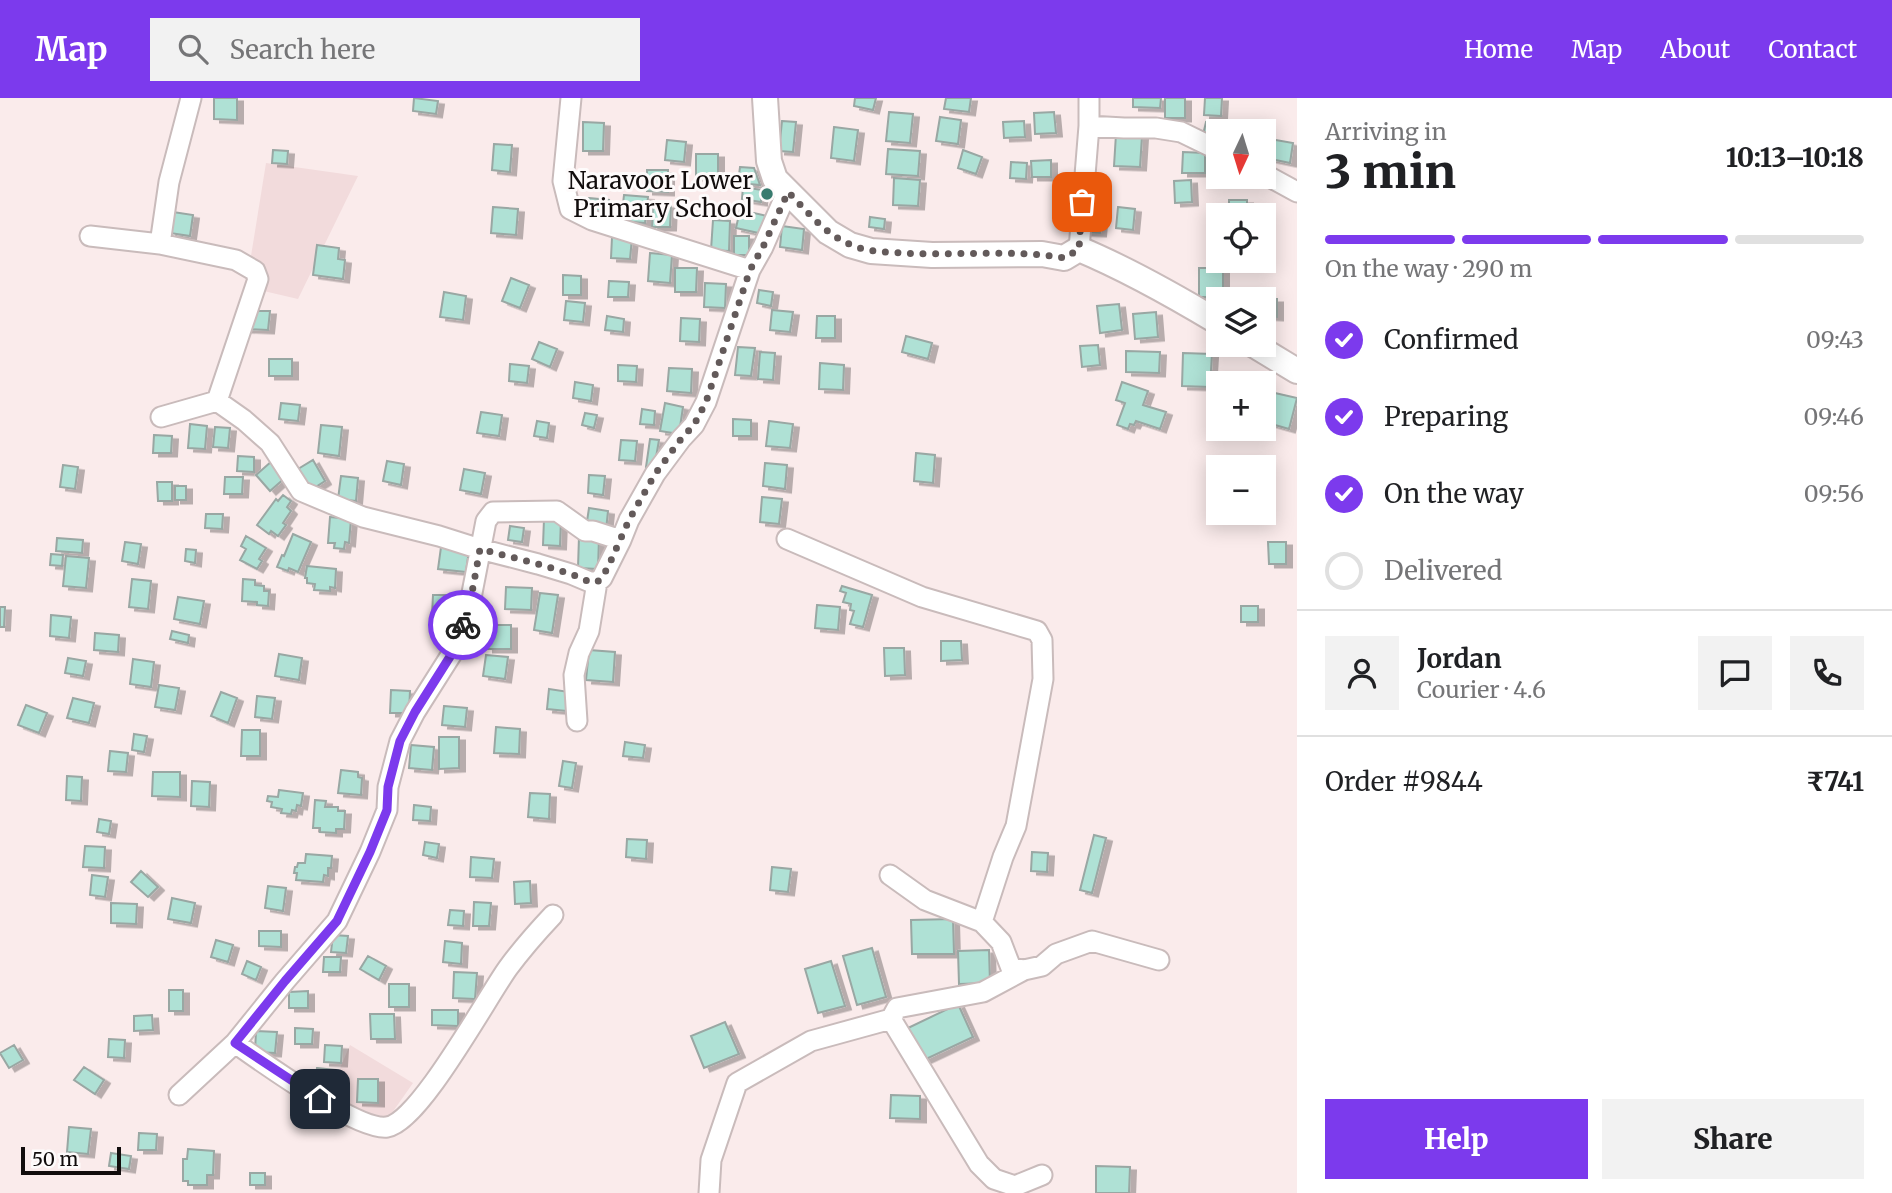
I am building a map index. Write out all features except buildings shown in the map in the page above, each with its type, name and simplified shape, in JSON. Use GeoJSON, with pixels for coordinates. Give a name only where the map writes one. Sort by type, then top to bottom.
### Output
{"type":"FeatureCollection","features":[{"type":"Feature","properties":{"kind":"main road"},"geometry":{"type":"LineString","coordinates":[[765,98],[769,161],[775,178],[828,232],[850,245],[871,251],[932,255],[1042,254],[1065,258],[1079,249],[1122,268],[1206,315]]}},
{"type":"Feature","properties":{"kind":"main road"},"geometry":{"type":"LineString","coordinates":[[1274,357],[1297,371]]}},
{"type":"Feature","properties":{"kind":"street"},"geometry":{"type":"LineString","coordinates":[[160,244],[169,182],[191,98]]}},
{"type":"Feature","properties":{"kind":"street"},"geometry":{"type":"LineString","coordinates":[[571,98],[564,181],[570,209],[592,220],[750,270]]}},
{"type":"Feature","properties":{"kind":"street"},"geometry":{"type":"LineString","coordinates":[[1079,249],[1090,98]]}},
{"type":"Feature","properties":{"kind":"street"},"geometry":{"type":"LineString","coordinates":[[1089,125],[1181,132],[1206,144]]}},
{"type":"Feature","properties":{"kind":"street"},"geometry":{"type":"LineString","coordinates":[[1276,180],[1297,191]]}},
{"type":"Feature","properties":{"kind":"street"},"geometry":{"type":"LineString","coordinates":[[217,401],[270,443],[301,491],[363,517],[597,582],[609,565],[629,520],[655,474],[694,425],[706,402],[750,270],[788,192]]}},
{"type":"Feature","properties":{"kind":"street"},"geometry":{"type":"LineString","coordinates":[[90,236],[160,244],[236,260],[256,271],[258,279],[217,401]]}},
{"type":"Feature","properties":{"kind":"street"},"geometry":{"type":"LineString","coordinates":[[162,416],[217,401]]}},
{"type":"Feature","properties":{"kind":"street"},"geometry":{"type":"LineString","coordinates":[[178,1095],[235,1043],[337,921],[387,810],[388,787],[400,741],[458,644],[471,598],[484,526],[493,512],[557,511],[585,531],[621,540]]}},
{"type":"Feature","properties":{"kind":"street"},"geometry":{"type":"LineString","coordinates":[[787,539],[922,597],[1037,631],[1042,640],[1043,678],[1016,826],[982,922]]}},
{"type":"Feature","properties":{"kind":"street"},"geometry":{"type":"LineString","coordinates":[[577,721],[575,675],[579,653],[589,631],[597,582]]}},
{"type":"Feature","properties":{"kind":"street"},"geometry":{"type":"LineString","coordinates":[[890,875],[925,900],[982,922],[1001,942],[1011,968],[1024,970]]}},
{"type":"Feature","properties":{"kind":"street"},"geometry":{"type":"LineString","coordinates":[[235,1043],[331,1105],[364,1123],[389,1127],[408,1114],[441,1072],[508,969],[553,915]]}},
{"type":"Feature","properties":{"kind":"street"},"geometry":{"type":"LineString","coordinates":[[709,1193],[711,1160],[737,1083],[811,1041],[891,1019],[897,1008],[984,992],[1024,970],[1042,966],[1056,954],[1092,941],[1159,960]]}},
{"type":"Feature","properties":{"kind":"street"},"geometry":{"type":"LineString","coordinates":[[891,1019],[979,1164],[994,1179],[1015,1186],[1042,1175]]}},
{"type":"Feature","properties":{"kind":"shaded area"},"geometry":{"type":"Polygon","coordinates":[[[266,163],[358,176],[298,299],[246,287],[266,163]]]}},
{"type":"Feature","properties":{"kind":"shaded area"},"geometry":{"type":"Polygon","coordinates":[[[350,1045],[413,1083],[387,1120],[328,1096],[350,1045]]]}},
{"type":"Feature","properties":{"kind":"way so far"},"geometry":{"type":"LineString","coordinates":[[463,625],[480,549],[538,564],[590,582],[597,582],[602,578],[629,520],[655,474],[694,425],[706,402],[750,270],[788,192],[828,232],[850,245],[871,251],[932,255],[1042,254],[1065,258],[1079,249],[1082,202]]}},
{"type":"Feature","properties":{"kind":"place","name":"Naravoor Lower Primary School"},"geometry":{"type":"Point","coordinates":[767,194]}},
{"type":"Feature","properties":{"kind":"route"},"geometry":{"type":"LineString","coordinates":[[320,1099],[235,1043],[337,921],[387,810],[388,787],[400,741],[458,644],[463,625]]}}]}
